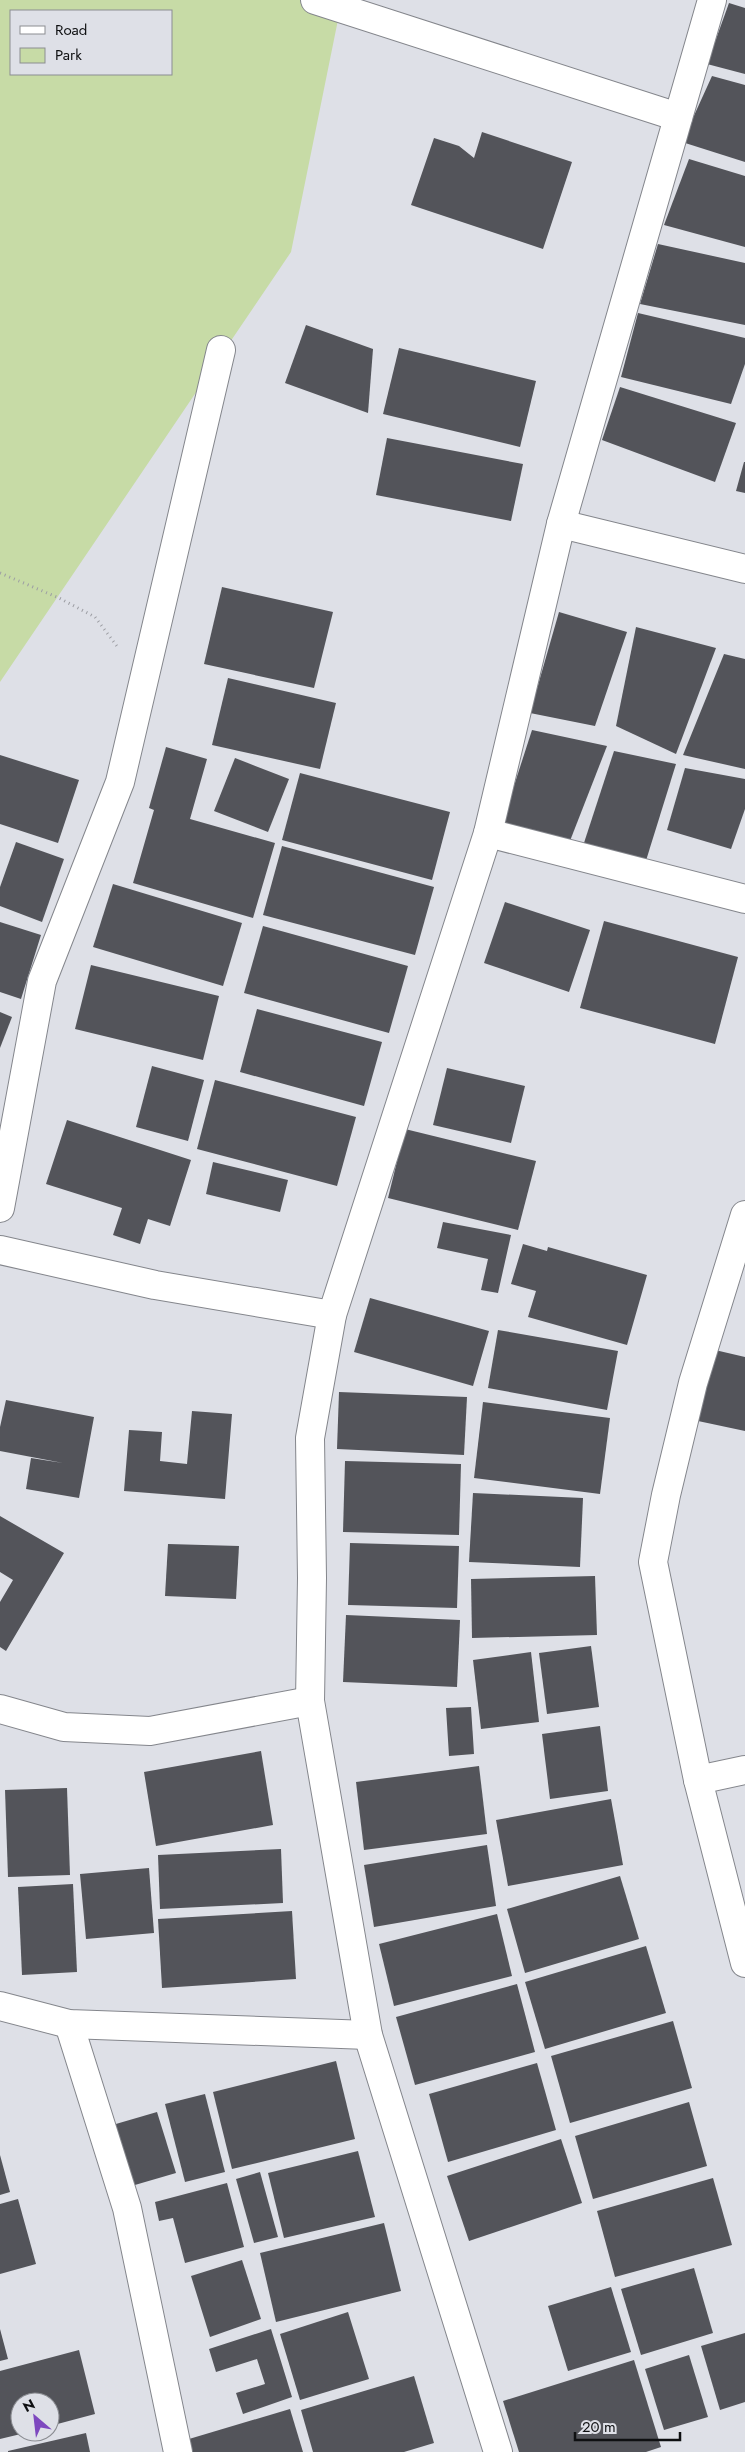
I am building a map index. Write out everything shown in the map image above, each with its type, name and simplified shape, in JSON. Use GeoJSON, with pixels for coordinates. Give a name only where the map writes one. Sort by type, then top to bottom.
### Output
{"type":"FeatureCollection","features":[{"type":"Feature","properties":{"kind":"street"},"geometry":{"type":"LineString","coordinates":[[316,0],[678,117]]}},
{"type":"Feature","properties":{"kind":"street"},"geometry":{"type":"LineString","coordinates":[[498,2452],[368,2035],[310,1701],[312,1578],[310,1438],[332,1315],[488,833],[561,524],[712,0]]}},
{"type":"Feature","properties":{"kind":"street"},"geometry":{"type":"LineString","coordinates":[[0,1208],[42,982],[120,782],[221,350]]}},
{"type":"Feature","properties":{"kind":"street"},"geometry":{"type":"LineString","coordinates":[[561,524],[745,569]]}},
{"type":"Feature","properties":{"kind":"street"},"geometry":{"type":"LineString","coordinates":[[488,833],[745,899]]}},
{"type":"Feature","properties":{"kind":"street"},"geometry":{"type":"LineString","coordinates":[[744,1220],[693,1384],[666,1495],[653,1562],[698,1780],[745,1963]]}},
{"type":"Feature","properties":{"kind":"street"},"geometry":{"type":"LineString","coordinates":[[0,1250],[155,1285],[332,1315]]}},
{"type":"Feature","properties":{"kind":"street"},"geometry":{"type":"LineString","coordinates":[[0,1709],[64,1727],[150,1731],[310,1701]]}},
{"type":"Feature","properties":{"kind":"street"},"geometry":{"type":"LineString","coordinates":[[698,1780],[745,1770]]}},
{"type":"Feature","properties":{"kind":"street"},"geometry":{"type":"LineString","coordinates":[[0,2006],[69,2024],[368,2035]]}},
{"type":"Feature","properties":{"kind":"street"},"geometry":{"type":"LineString","coordinates":[[69,2024],[127,2208],[178,2452]]}},
{"type":"Feature","properties":{"kind":"path"},"geometry":{"type":"LineString","coordinates":[[0,573],[59,598],[95,617],[143,681]]}},
{"type":"Feature","properties":{"kind":"green space"},"geometry":{"type":"Polygon","coordinates":[[[0,0],[342,0],[291,252],[0,682],[0,0]]]}},
{"type":"Feature","properties":{"kind":"building"},"geometry":{"type":"Polygon","coordinates":[[[729,3],[745,8],[745,74],[707,64],[729,3]]]}},
{"type":"Feature","properties":{"kind":"building"},"geometry":{"type":"Polygon","coordinates":[[[712,76],[745,85],[745,162],[682,142],[712,76]]]}},
{"type":"Feature","properties":{"kind":"building"},"geometry":{"type":"Polygon","coordinates":[[[482,132],[572,162],[543,249],[411,205],[434,138],[459,146],[474,158],[482,132]]]}},
{"type":"Feature","properties":{"kind":"building"},"geometry":{"type":"Polygon","coordinates":[[[689,159],[745,176],[745,247],[664,225],[689,159]]]}},
{"type":"Feature","properties":{"kind":"building"},"geometry":{"type":"Polygon","coordinates":[[[658,244],[745,263],[745,325],[640,304],[658,244]]]}},
{"type":"Feature","properties":{"kind":"building"},"geometry":{"type":"Polygon","coordinates":[[[638,313],[745,338],[745,364],[731,404],[621,377],[638,313]]]}},
{"type":"Feature","properties":{"kind":"building"},"geometry":{"type":"Polygon","coordinates":[[[306,325],[373,349],[368,413],[285,383],[306,325]]]}},
{"type":"Feature","properties":{"kind":"building"},"geometry":{"type":"Polygon","coordinates":[[[399,348],[536,381],[520,447],[383,414],[399,348]]]}},
{"type":"Feature","properties":{"kind":"building"},"geometry":{"type":"Polygon","coordinates":[[[620,387],[736,423],[715,482],[602,440],[620,387]]]}},
{"type":"Feature","properties":{"kind":"building"},"geometry":{"type":"Polygon","coordinates":[[[387,438],[523,464],[511,521],[376,495],[387,438]]]}},
{"type":"Feature","properties":{"kind":"building"},"geometry":{"type":"Polygon","coordinates":[[[745,462],[745,493],[736,491],[745,462]]]}},
{"type":"Feature","properties":{"kind":"building"},"geometry":{"type":"Polygon","coordinates":[[[222,587],[333,612],[314,688],[204,664],[222,587]]]}},
{"type":"Feature","properties":{"kind":"building"},"geometry":{"type":"Polygon","coordinates":[[[559,612],[627,632],[595,726],[530,713],[559,612]]]}},
{"type":"Feature","properties":{"kind":"building"},"geometry":{"type":"Polygon","coordinates":[[[636,627],[716,648],[676,754],[616,726],[636,627]]]}},
{"type":"Feature","properties":{"kind":"building"},"geometry":{"type":"Polygon","coordinates":[[[724,654],[745,659],[745,769],[683,755],[724,654]]]}},
{"type":"Feature","properties":{"kind":"building"},"geometry":{"type":"Polygon","coordinates":[[[228,678],[336,703],[320,769],[212,745],[228,678]]]}},
{"type":"Feature","properties":{"kind":"building"},"geometry":{"type":"Polygon","coordinates":[[[532,730],[607,746],[568,846],[501,826],[532,730]]]}},
{"type":"Feature","properties":{"kind":"building"},"geometry":{"type":"Polygon","coordinates":[[[166,747],[207,759],[190,819],[275,843],[253,918],[133,883],[154,810],[149,808],[166,747]]]}},
{"type":"Feature","properties":{"kind":"building"},"geometry":{"type":"Polygon","coordinates":[[[614,751],[676,764],[644,867],[582,849],[614,751]]]}},
{"type":"Feature","properties":{"kind":"building"},"geometry":{"type":"Polygon","coordinates":[[[0,755],[79,780],[58,843],[0,824],[0,755]]]}},
{"type":"Feature","properties":{"kind":"building"},"geometry":{"type":"Polygon","coordinates":[[[235,758],[289,779],[268,832],[214,811],[235,758]]]}},
{"type":"Feature","properties":{"kind":"building"},"geometry":{"type":"Polygon","coordinates":[[[685,768],[745,779],[745,809],[731,849],[667,830],[685,768]]]}},
{"type":"Feature","properties":{"kind":"building"},"geometry":{"type":"Polygon","coordinates":[[[300,773],[450,812],[432,880],[282,840],[300,773]]]}},
{"type":"Feature","properties":{"kind":"building"},"geometry":{"type":"Polygon","coordinates":[[[16,842],[64,859],[42,922],[0,906],[0,887],[16,842]]]}},
{"type":"Feature","properties":{"kind":"building"},"geometry":{"type":"Polygon","coordinates":[[[282,846],[434,887],[415,955],[263,915],[282,846]]]}},
{"type":"Feature","properties":{"kind":"building"},"geometry":{"type":"Polygon","coordinates":[[[113,884],[242,923],[223,986],[93,947],[113,884]]]}},
{"type":"Feature","properties":{"kind":"building"},"geometry":{"type":"Polygon","coordinates":[[[505,902],[590,930],[569,992],[484,963],[505,902]]]}},
{"type":"Feature","properties":{"kind":"building"},"geometry":{"type":"Polygon","coordinates":[[[604,921],[738,957],[715,1044],[580,1008],[604,921]]]}},
{"type":"Feature","properties":{"kind":"building"},"geometry":{"type":"Polygon","coordinates":[[[0,922],[41,935],[21,999],[0,992],[0,922]]]}},
{"type":"Feature","properties":{"kind":"building"},"geometry":{"type":"Polygon","coordinates":[[[263,926],[408,966],[389,1033],[244,993],[263,926]]]}},
{"type":"Feature","properties":{"kind":"building"},"geometry":{"type":"Polygon","coordinates":[[[91,965],[219,996],[203,1060],[75,1029],[91,965]]]}},
{"type":"Feature","properties":{"kind":"building"},"geometry":{"type":"Polygon","coordinates":[[[257,1009],[382,1042],[364,1106],[240,1072],[257,1009]]]}},
{"type":"Feature","properties":{"kind":"building"},"geometry":{"type":"Polygon","coordinates":[[[0,1012],[12,1017],[0,1048],[0,1012]]]}},
{"type":"Feature","properties":{"kind":"building"},"geometry":{"type":"Polygon","coordinates":[[[152,1066],[204,1080],[188,1141],[136,1127],[152,1066]]]}},
{"type":"Feature","properties":{"kind":"building"},"geometry":{"type":"Polygon","coordinates":[[[447,1068],[525,1086],[511,1143],[433,1125],[447,1068]]]}},
{"type":"Feature","properties":{"kind":"building"},"geometry":{"type":"Polygon","coordinates":[[[215,1080],[356,1117],[337,1186],[197,1149],[215,1080]]]}},
{"type":"Feature","properties":{"kind":"building"},"geometry":{"type":"Polygon","coordinates":[[[67,1120],[191,1160],[170,1226],[148,1219],[140,1244],[113,1235],[122,1208],[46,1184],[67,1120]]]}},
{"type":"Feature","properties":{"kind":"building"},"geometry":{"type":"Polygon","coordinates":[[[405,1129],[536,1161],[518,1230],[388,1198],[405,1129]]]}},
{"type":"Feature","properties":{"kind":"building"},"geometry":{"type":"Polygon","coordinates":[[[213,1162],[288,1180],[280,1212],[206,1194],[213,1162]]]}},
{"type":"Feature","properties":{"kind":"building"},"geometry":{"type":"Polygon","coordinates":[[[443,1222],[511,1235],[498,1293],[481,1290],[488,1259],[437,1248],[443,1222]]]}},
{"type":"Feature","properties":{"kind":"building"},"geometry":{"type":"Polygon","coordinates":[[[523,1244],[547,1251],[548,1247],[647,1275],[627,1345],[528,1317],[536,1291],[511,1284],[523,1244]]]}},
{"type":"Feature","properties":{"kind":"building"},"geometry":{"type":"Polygon","coordinates":[[[370,1298],[489,1331],[473,1386],[354,1352],[370,1298]]]}},
{"type":"Feature","properties":{"kind":"building"},"geometry":{"type":"Polygon","coordinates":[[[498,1330],[618,1351],[607,1410],[488,1388],[498,1330]]]}},
{"type":"Feature","properties":{"kind":"building"},"geometry":{"type":"Polygon","coordinates":[[[715,1350],[745,1357],[745,1431],[698,1421],[715,1350]]]}},
{"type":"Feature","properties":{"kind":"building"},"geometry":{"type":"Polygon","coordinates":[[[339,1392],[467,1397],[464,1455],[337,1449],[339,1392]]]}},
{"type":"Feature","properties":{"kind":"building"},"geometry":{"type":"Polygon","coordinates":[[[6,1400],[94,1417],[79,1498],[26,1489],[31,1458],[63,1463],[0,1451],[0,1427],[6,1400]]]}},
{"type":"Feature","properties":{"kind":"building"},"geometry":{"type":"Polygon","coordinates":[[[483,1402],[610,1418],[600,1494],[474,1478],[483,1402]]]}},
{"type":"Feature","properties":{"kind":"building"},"geometry":{"type":"Polygon","coordinates":[[[192,1411],[232,1414],[225,1499],[124,1491],[129,1430],[162,1432],[160,1461],[187,1464],[192,1411]]]}},
{"type":"Feature","properties":{"kind":"building"},"geometry":{"type":"Polygon","coordinates":[[[345,1461],[461,1464],[459,1535],[343,1532],[345,1461]]]}},
{"type":"Feature","properties":{"kind":"building"},"geometry":{"type":"Polygon","coordinates":[[[473,1493],[583,1498],[580,1567],[469,1562],[473,1493]]]}},
{"type":"Feature","properties":{"kind":"building"},"geometry":{"type":"Polygon","coordinates":[[[0,1516],[64,1553],[6,1651],[0,1647],[0,1602],[13,1580],[0,1572],[0,1516]]]}},
{"type":"Feature","properties":{"kind":"building"},"geometry":{"type":"Polygon","coordinates":[[[350,1543],[459,1546],[457,1608],[348,1605],[350,1543]]]}},
{"type":"Feature","properties":{"kind":"building"},"geometry":{"type":"Polygon","coordinates":[[[168,1544],[239,1546],[236,1599],[165,1596],[168,1544]]]}},
{"type":"Feature","properties":{"kind":"building"},"geometry":{"type":"Polygon","coordinates":[[[595,1576],[597,1635],[472,1638],[471,1579],[595,1576]]]}},
{"type":"Feature","properties":{"kind":"building"},"geometry":{"type":"Polygon","coordinates":[[[346,1615],[460,1620],[457,1687],[343,1682],[346,1615]]]}},
{"type":"Feature","properties":{"kind":"building"},"geometry":{"type":"Polygon","coordinates":[[[591,1646],[599,1707],[547,1714],[539,1653],[591,1646]]]}},
{"type":"Feature","properties":{"kind":"building"},"geometry":{"type":"Polygon","coordinates":[[[531,1652],[539,1722],[481,1729],[473,1660],[531,1652]]]}},
{"type":"Feature","properties":{"kind":"building"},"geometry":{"type":"Polygon","coordinates":[[[471,1707],[474,1754],[449,1756],[446,1708],[471,1707]]]}},
{"type":"Feature","properties":{"kind":"building"},"geometry":{"type":"Polygon","coordinates":[[[600,1726],[608,1791],[550,1799],[542,1734],[600,1726]]]}},
{"type":"Feature","properties":{"kind":"building"},"geometry":{"type":"Polygon","coordinates":[[[261,1751],[273,1825],[156,1846],[144,1772],[261,1751]]]}},
{"type":"Feature","properties":{"kind":"building"},"geometry":{"type":"Polygon","coordinates":[[[479,1766],[487,1834],[364,1850],[356,1782],[479,1766]]]}},
{"type":"Feature","properties":{"kind":"building"},"geometry":{"type":"Polygon","coordinates":[[[67,1788],[70,1875],[8,1877],[5,1790],[67,1788]]]}},
{"type":"Feature","properties":{"kind":"building"},"geometry":{"type":"Polygon","coordinates":[[[611,1799],[623,1865],[508,1886],[496,1820],[611,1799]]]}},
{"type":"Feature","properties":{"kind":"building"},"geometry":{"type":"Polygon","coordinates":[[[487,1845],[496,1906],[374,1927],[364,1865],[487,1845]]]}},
{"type":"Feature","properties":{"kind":"building"},"geometry":{"type":"Polygon","coordinates":[[[281,1849],[283,1903],[160,1909],[158,1855],[281,1849]]]}},
{"type":"Feature","properties":{"kind":"building"},"geometry":{"type":"Polygon","coordinates":[[[149,1868],[154,1933],[86,1939],[80,1874],[149,1868]]]}},
{"type":"Feature","properties":{"kind":"building"},"geometry":{"type":"Polygon","coordinates":[[[620,1876],[639,1939],[525,1973],[507,1909],[620,1876]]]}},
{"type":"Feature","properties":{"kind":"building"},"geometry":{"type":"Polygon","coordinates":[[[73,1884],[77,1972],[22,1975],[18,1887],[73,1884]]]}},
{"type":"Feature","properties":{"kind":"building"},"geometry":{"type":"Polygon","coordinates":[[[292,1911],[296,1979],[162,1988],[158,1919],[292,1911]]]}},
{"type":"Feature","properties":{"kind":"building"},"geometry":{"type":"Polygon","coordinates":[[[497,1914],[512,1976],[394,2006],[379,1944],[497,1914]]]}},
{"type":"Feature","properties":{"kind":"building"},"geometry":{"type":"Polygon","coordinates":[[[646,1946],[666,2013],[545,2049],[525,1982],[646,1946]]]}},
{"type":"Feature","properties":{"kind":"building"},"geometry":{"type":"Polygon","coordinates":[[[517,1984],[535,2052],[415,2085],[396,2017],[517,1984]]]}},
{"type":"Feature","properties":{"kind":"building"},"geometry":{"type":"Polygon","coordinates":[[[673,2021],[692,2088],[570,2123],[551,2056],[673,2021]]]}},
{"type":"Feature","properties":{"kind":"building"},"geometry":{"type":"Polygon","coordinates":[[[336,2061],[355,2139],[232,2169],[213,2092],[336,2061]]]}},
{"type":"Feature","properties":{"kind":"building"},"geometry":{"type":"Polygon","coordinates":[[[537,2063],[556,2130],[448,2162],[429,2094],[537,2063]]]}},
{"type":"Feature","properties":{"kind":"building"},"geometry":{"type":"Polygon","coordinates":[[[205,2094],[225,2172],[185,2182],[165,2104],[205,2094]]]}},
{"type":"Feature","properties":{"kind":"building"},"geometry":{"type":"Polygon","coordinates":[[[689,2102],[707,2166],[593,2199],[575,2136],[689,2102]]]}},
{"type":"Feature","properties":{"kind":"building"},"geometry":{"type":"Polygon","coordinates":[[[157,2112],[176,2173],[128,2187],[109,2126],[157,2112]]]}},
{"type":"Feature","properties":{"kind":"building"},"geometry":{"type":"Polygon","coordinates":[[[561,2139],[582,2203],[469,2241],[447,2176],[561,2139]]]}},
{"type":"Feature","properties":{"kind":"building"},"geometry":{"type":"Polygon","coordinates":[[[358,2151],[375,2217],[284,2238],[268,2173],[358,2151]]]}},
{"type":"Feature","properties":{"kind":"building"},"geometry":{"type":"Polygon","coordinates":[[[0,2155],[10,2192],[0,2195],[0,2155]]]}},
{"type":"Feature","properties":{"kind":"building"},"geometry":{"type":"Polygon","coordinates":[[[260,2172],[278,2237],[254,2243],[236,2179],[260,2172]]]}},
{"type":"Feature","properties":{"kind":"building"},"geometry":{"type":"Polygon","coordinates":[[[713,2178],[732,2245],[615,2277],[597,2211],[713,2178]]]}},
{"type":"Feature","properties":{"kind":"building"},"geometry":{"type":"Polygon","coordinates":[[[227,2183],[244,2247],[185,2263],[173,2218],[159,2221],[155,2202],[227,2183]]]}},
{"type":"Feature","properties":{"kind":"building"},"geometry":{"type":"Polygon","coordinates":[[[18,2199],[36,2264],[0,2274],[0,2204],[18,2199]]]}},
{"type":"Feature","properties":{"kind":"building"},"geometry":{"type":"Polygon","coordinates":[[[384,2223],[401,2291],[276,2322],[260,2253],[384,2223]]]}},
{"type":"Feature","properties":{"kind":"building"},"geometry":{"type":"Polygon","coordinates":[[[242,2260],[261,2319],[210,2337],[191,2276],[242,2260]]]}},
{"type":"Feature","properties":{"kind":"building"},"geometry":{"type":"Polygon","coordinates":[[[694,2268],[713,2333],[641,2355],[621,2289],[694,2268]]]}},
{"type":"Feature","properties":{"kind":"building"},"geometry":{"type":"Polygon","coordinates":[[[611,2287],[631,2352],[568,2371],[548,2306],[611,2287]]]}},
{"type":"Feature","properties":{"kind":"building"},"geometry":{"type":"Polygon","coordinates":[[[348,2312],[369,2379],[300,2400],[280,2334],[348,2312]]]}},
{"type":"Feature","properties":{"kind":"building"},"geometry":{"type":"Polygon","coordinates":[[[0,2329],[8,2359],[0,2361],[0,2329]]]}},
{"type":"Feature","properties":{"kind":"building"},"geometry":{"type":"Polygon","coordinates":[[[271,2329],[292,2397],[243,2414],[236,2393],[265,2384],[257,2359],[216,2372],[209,2349],[271,2329]]]}},
{"type":"Feature","properties":{"kind":"building"},"geometry":{"type":"Polygon","coordinates":[[[745,2333],[745,2402],[720,2410],[701,2346],[745,2333]]]}},
{"type":"Feature","properties":{"kind":"building"},"geometry":{"type":"Polygon","coordinates":[[[79,2350],[95,2414],[60,2423],[60,2392],[10,2392],[10,2437],[0,2439],[0,2371],[79,2350]]]}},
{"type":"Feature","properties":{"kind":"building"},"geometry":{"type":"Polygon","coordinates":[[[689,2355],[708,2417],[664,2430],[645,2369],[689,2355]]]}},
{"type":"Feature","properties":{"kind":"building"},"geometry":{"type":"Polygon","coordinates":[[[634,2360],[661,2447],[646,2452],[519,2452],[503,2401],[634,2360]]]}},
{"type":"Feature","properties":{"kind":"building"},"geometry":{"type":"Polygon","coordinates":[[[414,2376],[434,2443],[404,2452],[313,2452],[301,2410],[414,2376]]]}},
{"type":"Feature","properties":{"kind":"building"},"geometry":{"type":"Polygon","coordinates":[[[290,2409],[303,2452],[182,2452],[179,2442],[290,2409]]]}},
{"type":"Feature","properties":{"kind":"building"},"geometry":{"type":"Polygon","coordinates":[[[86,2433],[90,2452],[8,2452],[47,2442],[60,2442],[60,2439],[86,2433]]]}}]}
